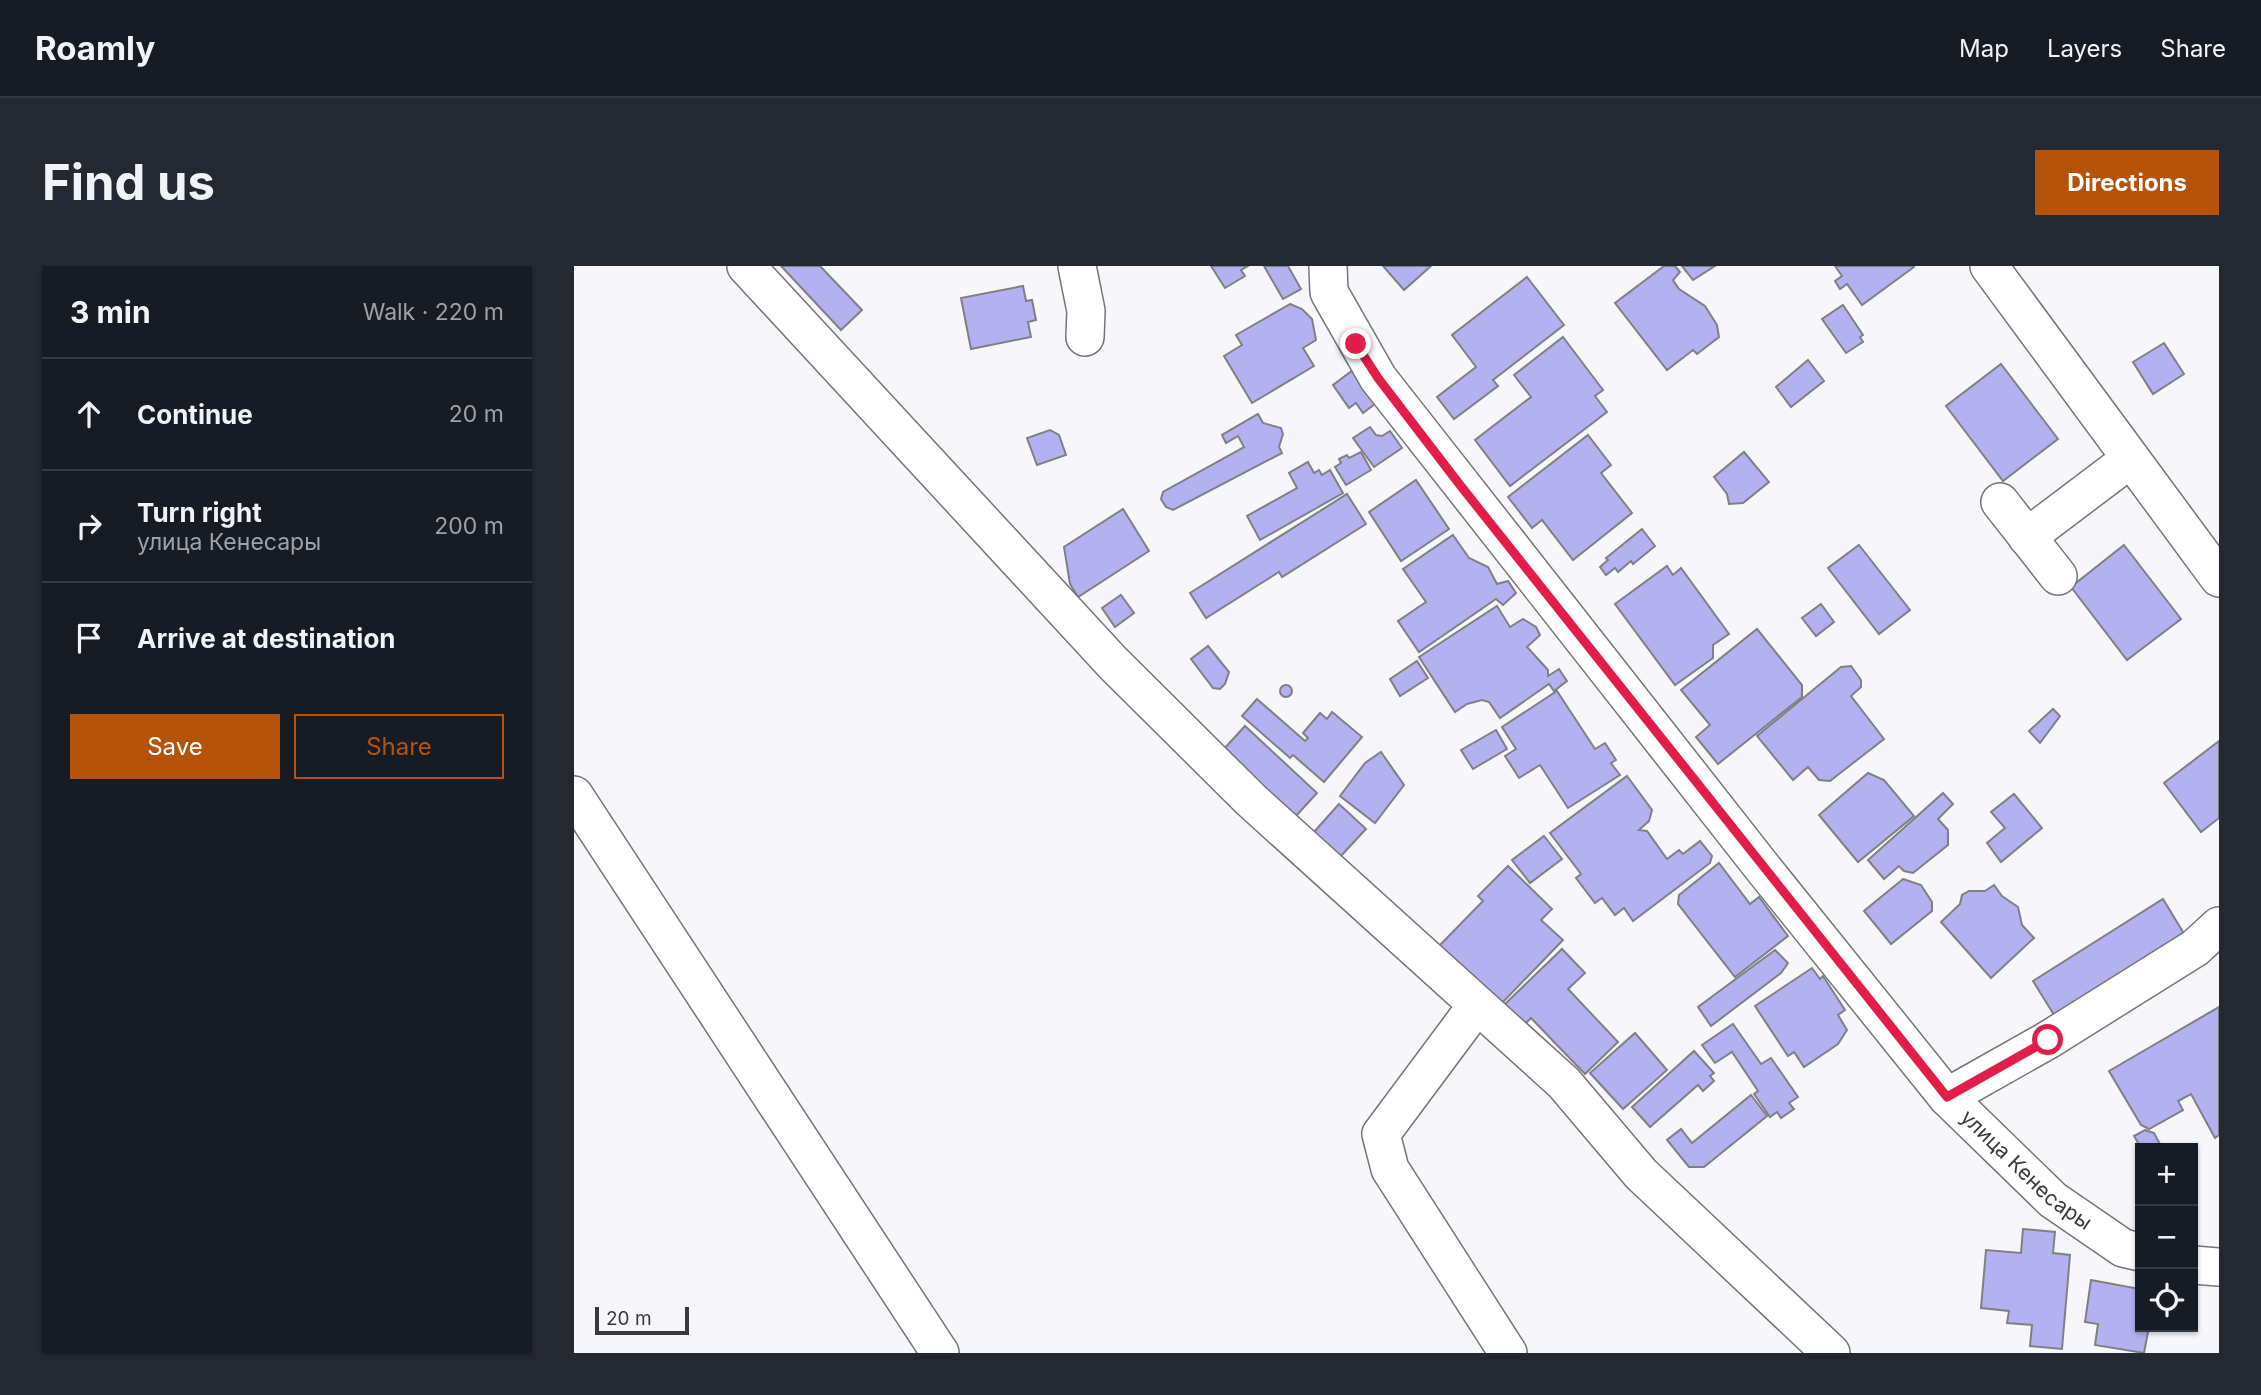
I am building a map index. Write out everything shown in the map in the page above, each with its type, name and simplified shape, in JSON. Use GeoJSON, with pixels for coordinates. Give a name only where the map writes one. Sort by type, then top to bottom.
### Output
{"type":"FeatureCollection","features":[{"type":"Feature","properties":{"kind":"street"},"geometry":{"type":"LineString","coordinates":[[746,266],[1113,663],[1251,800],[1564,1083],[1641,1174],[1831,1353]]}},
{"type":"Feature","properties":{"kind":"street"},"geometry":{"type":"LineString","coordinates":[[1077,266],[1086,311],[1085,337]]}},
{"type":"Feature","properties":{"kind":"street","name":"улица Кенесары"},"geometry":{"type":"LineString","coordinates":[[1328,266],[1329,292],[1378,378],[1744,845],[1947,1097],[2053,1200],[2123,1248],[2135,1251]]}},
{"type":"Feature","properties":{"kind":"street"},"geometry":{"type":"LineString","coordinates":[[1989,266],[2129,460],[2219,578]]}},
{"type":"Feature","properties":{"kind":"street"},"geometry":{"type":"LineString","coordinates":[[2027,537],[2129,460]]}},
{"type":"Feature","properties":{"kind":"street"},"geometry":{"type":"LineString","coordinates":[[2000,502],[2058,576]]}},
{"type":"Feature","properties":{"kind":"street"},"geometry":{"type":"LineString","coordinates":[[574,795],[940,1353]]}},
{"type":"Feature","properties":{"kind":"street"},"geometry":{"type":"LineString","coordinates":[[1947,1097],[2048,1040],[2195,948],[2219,926]]}},
{"type":"Feature","properties":{"kind":"street"},"geometry":{"type":"LineString","coordinates":[[1477,1005],[1381,1135],[1390,1169],[1508,1353]]}},
{"type":"Feature","properties":{"kind":"street"},"geometry":{"type":"LineString","coordinates":[[2198,1265],[2219,1267]]}},
{"type":"Feature","properties":{"kind":"building"},"geometry":{"type":"Polygon","coordinates":[[[781,266],[820,266],[862,310],[841,330],[781,266]]]}},
{"type":"Feature","properties":{"kind":"building"},"geometry":{"type":"Polygon","coordinates":[[[1211,266],[1248,266],[1241,270],[1245,276],[1225,288],[1211,266]]]}},
{"type":"Feature","properties":{"kind":"building"},"geometry":{"type":"Polygon","coordinates":[[[1264,266],[1288,266],[1301,289],[1283,299],[1264,266]]]}},
{"type":"Feature","properties":{"kind":"building"},"geometry":{"type":"Polygon","coordinates":[[[1383,266],[1431,266],[1404,290],[1383,266]]]}},
{"type":"Feature","properties":{"kind":"building"},"geometry":{"type":"Polygon","coordinates":[[[1664,266],[1675,266],[1680,272],[1673,280],[1679,289],[1705,306],[1717,325],[1719,337],[1697,354],[1693,350],[1667,370],[1615,303],[1664,266]]]}},
{"type":"Feature","properties":{"kind":"building"},"geometry":{"type":"Polygon","coordinates":[[[1682,266],[1715,266],[1693,280],[1682,266]]]}},
{"type":"Feature","properties":{"kind":"building"},"geometry":{"type":"Polygon","coordinates":[[[1835,266],[1914,267],[1862,305],[1847,284],[1840,289],[1835,281],[1842,276],[1835,266]]]}},
{"type":"Feature","properties":{"kind":"building"},"geometry":{"type":"Polygon","coordinates":[[[1527,277],[1564,325],[1493,380],[1498,386],[1454,419],[1437,397],[1476,367],[1452,335],[1527,277]]]}},
{"type":"Feature","properties":{"kind":"building"},"geometry":{"type":"Polygon","coordinates":[[[1023,286],[1026,301],[1032,300],[1036,320],[1028,322],[1031,337],[971,349],[961,298],[1023,286]]]}},
{"type":"Feature","properties":{"kind":"building"},"geometry":{"type":"Polygon","coordinates":[[[1290,304],[1302,309],[1312,319],[1316,340],[1303,348],[1314,366],[1252,403],[1224,356],[1242,345],[1236,335],[1290,304]]]}},
{"type":"Feature","properties":{"kind":"building"},"geometry":{"type":"Polygon","coordinates":[[[1843,305],[1863,335],[1860,337],[1863,342],[1846,353],[1822,319],[1843,305]]]}},
{"type":"Feature","properties":{"kind":"building"},"geometry":{"type":"Polygon","coordinates":[[[1563,337],[1603,390],[1595,396],[1607,412],[1510,486],[1475,440],[1531,397],[1514,375],[1563,337]]]}},
{"type":"Feature","properties":{"kind":"building"},"geometry":{"type":"Polygon","coordinates":[[[2164,343],[2184,374],[2153,394],[2133,362],[2164,343]]]}},
{"type":"Feature","properties":{"kind":"building"},"geometry":{"type":"Polygon","coordinates":[[[1808,360],[1824,381],[1791,407],[1776,387],[1808,360]]]}},
{"type":"Feature","properties":{"kind":"building"},"geometry":{"type":"Polygon","coordinates":[[[2001,364],[2058,439],[2003,481],[1946,406],[2001,364]]]}},
{"type":"Feature","properties":{"kind":"building"},"geometry":{"type":"Polygon","coordinates":[[[1353,370],[1376,403],[1363,413],[1356,403],[1349,408],[1333,385],[1353,370]]]}},
{"type":"Feature","properties":{"kind":"building"},"geometry":{"type":"Polygon","coordinates":[[[1258,414],[1263,423],[1281,428],[1283,434],[1279,447],[1282,453],[1173,510],[1166,507],[1161,499],[1163,492],[1244,447],[1238,436],[1226,443],[1222,435],[1258,414]]]}},
{"type":"Feature","properties":{"kind":"building"},"geometry":{"type":"Polygon","coordinates":[[[1370,427],[1376,435],[1382,436],[1390,431],[1402,448],[1374,467],[1353,438],[1370,427]]]}},
{"type":"Feature","properties":{"kind":"building"},"geometry":{"type":"Polygon","coordinates":[[[1050,430],[1059,435],[1066,455],[1037,465],[1027,438],[1050,430]]]}},
{"type":"Feature","properties":{"kind":"building"},"geometry":{"type":"Polygon","coordinates":[[[1588,435],[1611,465],[1601,473],[1632,513],[1573,560],[1542,520],[1532,528],[1508,497],[1588,435]]]}},
{"type":"Feature","properties":{"kind":"building"},"geometry":{"type":"Polygon","coordinates":[[[1361,452],[1371,470],[1346,485],[1335,467],[1341,463],[1339,459],[1361,452]]]}},
{"type":"Feature","properties":{"kind":"building"},"geometry":{"type":"Polygon","coordinates":[[[1744,452],[1769,482],[1743,503],[1729,504],[1727,494],[1714,477],[1744,452]]]}},
{"type":"Feature","properties":{"kind":"building"},"geometry":{"type":"Polygon","coordinates":[[[1308,462],[1314,473],[1319,470],[1322,475],[1330,470],[1343,493],[1260,540],[1247,516],[1297,488],[1289,473],[1308,462]]]}},
{"type":"Feature","properties":{"kind":"building"},"geometry":{"type":"Polygon","coordinates":[[[1416,480],[1449,529],[1401,561],[1369,512],[1416,480]]]}},
{"type":"Feature","properties":{"kind":"building"},"geometry":{"type":"Polygon","coordinates":[[[1347,494],[1366,524],[1282,577],[1279,572],[1206,618],[1190,593],[1347,494]]]}},
{"type":"Feature","properties":{"kind":"building"},"geometry":{"type":"Polygon","coordinates":[[[1123,509],[1149,551],[1078,597],[1070,584],[1064,547],[1123,509]]]}},
{"type":"Feature","properties":{"kind":"building"},"geometry":{"type":"Polygon","coordinates":[[[1642,529],[1655,546],[1633,564],[1631,561],[1618,572],[1615,568],[1606,575],[1600,567],[1608,560],[1606,558],[1642,529]]]}},
{"type":"Feature","properties":{"kind":"building"},"geometry":{"type":"Polygon","coordinates":[[[1453,535],[1469,558],[1488,567],[1497,584],[1508,581],[1516,593],[1503,605],[1496,599],[1419,652],[1398,621],[1426,602],[1403,569],[1453,535]]]}},
{"type":"Feature","properties":{"kind":"building"},"geometry":{"type":"Polygon","coordinates":[[[1859,545],[1910,610],[1879,634],[1828,568],[1859,545]]]}},
{"type":"Feature","properties":{"kind":"building"},"geometry":{"type":"Polygon","coordinates":[[[2124,545],[2181,619],[2127,660],[2071,587],[2124,545]]]}},
{"type":"Feature","properties":{"kind":"building"},"geometry":{"type":"Polygon","coordinates":[[[1667,566],[1673,575],[1681,568],[1729,634],[1713,645],[1713,658],[1675,685],[1615,604],[1667,566]]]}},
{"type":"Feature","properties":{"kind":"building"},"geometry":{"type":"Polygon","coordinates":[[[1121,595],[1134,613],[1115,627],[1102,608],[1121,595]]]}},
{"type":"Feature","properties":{"kind":"building"},"geometry":{"type":"Polygon","coordinates":[[[1821,604],[1834,622],[1816,636],[1802,618],[1821,604]]]}},
{"type":"Feature","properties":{"kind":"building"},"geometry":{"type":"Polygon","coordinates":[[[1497,606],[1510,627],[1523,619],[1536,627],[1540,635],[1527,647],[1548,670],[1548,676],[1559,669],[1567,681],[1554,691],[1549,684],[1500,718],[1489,702],[1482,700],[1467,704],[1455,712],[1419,657],[1497,606]]]}},
{"type":"Feature","properties":{"kind":"building"},"geometry":{"type":"Polygon","coordinates":[[[1757,629],[1802,685],[1802,697],[1718,764],[1696,737],[1710,725],[1681,690],[1757,629]]]}},
{"type":"Feature","properties":{"kind":"building"},"geometry":{"type":"Polygon","coordinates":[[[1208,646],[1229,672],[1220,689],[1213,688],[1191,659],[1208,646]]]}},
{"type":"Feature","properties":{"kind":"building"},"geometry":{"type":"Polygon","coordinates":[[[1417,661],[1428,678],[1400,696],[1390,679],[1417,661]]]}},
{"type":"Feature","properties":{"kind":"building"},"geometry":{"type":"Polygon","coordinates":[[[1851,666],[1861,680],[1861,687],[1851,696],[1884,739],[1830,781],[1819,780],[1808,767],[1793,780],[1757,736],[1841,667],[1851,666]]]}},
{"type":"Feature","properties":{"kind":"building"},"geometry":{"type":"Polygon","coordinates":[[[1281,686],[1291,686],[1291,696],[1281,696],[1281,686]]]}},
{"type":"Feature","properties":{"kind":"building"},"geometry":{"type":"Polygon","coordinates":[[[1557,691],[1595,749],[1605,743],[1616,760],[1611,763],[1620,775],[1568,808],[1540,765],[1519,778],[1505,756],[1516,749],[1502,727],[1557,691]]]}},
{"type":"Feature","properties":{"kind":"building"},"geometry":{"type":"Polygon","coordinates":[[[1257,699],[1305,741],[1308,738],[1303,733],[1320,713],[1327,719],[1332,712],[1362,737],[1324,782],[1293,755],[1290,758],[1242,716],[1257,699]]]}},
{"type":"Feature","properties":{"kind":"building"},"geometry":{"type":"Polygon","coordinates":[[[2053,709],[2060,716],[2040,743],[2029,731],[2053,709]]]}},
{"type":"Feature","properties":{"kind":"building"},"geometry":{"type":"Polygon","coordinates":[[[1245,726],[1317,793],[1295,817],[1223,750],[1245,726]]]}},
{"type":"Feature","properties":{"kind":"building"},"geometry":{"type":"Polygon","coordinates":[[[1496,730],[1507,749],[1473,769],[1461,750],[1496,730]]]}},
{"type":"Feature","properties":{"kind":"building"},"geometry":{"type":"Polygon","coordinates":[[[2219,741],[2219,818],[2201,832],[2164,783],[2219,741]]]}},
{"type":"Feature","properties":{"kind":"building"},"geometry":{"type":"Polygon","coordinates":[[[1381,752],[1404,785],[1375,823],[1340,796],[1365,763],[1381,752]]]}},
{"type":"Feature","properties":{"kind":"building"},"geometry":{"type":"Polygon","coordinates":[[[1868,773],[1884,780],[1914,816],[1858,862],[1819,815],[1868,773]]]}},
{"type":"Feature","properties":{"kind":"building"},"geometry":{"type":"Polygon","coordinates":[[[1627,776],[1652,810],[1649,821],[1639,830],[1647,831],[1667,859],[1679,850],[1683,854],[1700,841],[1712,856],[1710,863],[1633,921],[1624,908],[1615,915],[1602,898],[1595,903],[1576,878],[1581,874],[1550,833],[1627,776]]]}},
{"type":"Feature","properties":{"kind":"building"},"geometry":{"type":"Polygon","coordinates":[[[1943,793],[1953,804],[1938,819],[1948,830],[1948,845],[1913,873],[1904,871],[1899,866],[1884,879],[1868,860],[1943,793]]]}},
{"type":"Feature","properties":{"kind":"building"},"geometry":{"type":"Polygon","coordinates":[[[2014,794],[2042,828],[2001,862],[1987,843],[2005,828],[1991,812],[2014,794]]]}},
{"type":"Feature","properties":{"kind":"building"},"geometry":{"type":"Polygon","coordinates":[[[1339,804],[1366,829],[1340,857],[1314,832],[1339,804]]]}},
{"type":"Feature","properties":{"kind":"building"},"geometry":{"type":"Polygon","coordinates":[[[1544,836],[1562,859],[1530,883],[1512,860],[1544,836]]]}},
{"type":"Feature","properties":{"kind":"building"},"geometry":{"type":"Polygon","coordinates":[[[1719,863],[1750,904],[1759,897],[1788,936],[1735,977],[1678,904],[1679,895],[1719,863]]]}},
{"type":"Feature","properties":{"kind":"building"},"geometry":{"type":"Polygon","coordinates":[[[1508,866],[1552,909],[1541,920],[1563,940],[1500,1005],[1439,946],[1483,901],[1478,896],[1508,866]]]}},
{"type":"Feature","properties":{"kind":"building"},"geometry":{"type":"Polygon","coordinates":[[[1903,879],[1921,885],[1932,902],[1932,911],[1891,944],[1864,911],[1903,879]]]}},
{"type":"Feature","properties":{"kind":"building"},"geometry":{"type":"Polygon","coordinates":[[[1994,885],[2002,896],[2018,907],[2022,925],[2034,938],[1991,978],[1941,922],[1960,904],[1962,895],[1969,891],[1985,891],[1994,885]]]}},
{"type":"Feature","properties":{"kind":"building"},"geometry":{"type":"Polygon","coordinates":[[[2163,899],[2186,937],[2054,1015],[2033,981],[2163,899]]]}},
{"type":"Feature","properties":{"kind":"building"},"geometry":{"type":"Polygon","coordinates":[[[1562,949],[1585,973],[1568,989],[1618,1042],[1585,1074],[1531,1018],[1524,1025],[1505,1004],[1562,949]]]}},
{"type":"Feature","properties":{"kind":"building"},"geometry":{"type":"Polygon","coordinates":[[[1775,950],[1788,963],[1781,973],[1711,1026],[1698,1007],[1775,950]]]}},
{"type":"Feature","properties":{"kind":"building"},"geometry":{"type":"Polygon","coordinates":[[[1812,968],[1820,979],[1823,976],[1845,1010],[1838,1015],[1847,1030],[1838,1044],[1804,1067],[1794,1052],[1788,1056],[1755,1006],[1812,968]]]}},
{"type":"Feature","properties":{"kind":"building"},"geometry":{"type":"Polygon","coordinates":[[[2219,1007],[2219,1135],[2215,1138],[2191,1094],[2178,1101],[2183,1110],[2149,1129],[2141,1125],[2109,1071],[2219,1007]]]}},
{"type":"Feature","properties":{"kind":"building"},"geometry":{"type":"Polygon","coordinates":[[[1733,1024],[1761,1064],[1771,1058],[1798,1097],[1789,1103],[1794,1109],[1781,1118],[1777,1112],[1770,1117],[1754,1094],[1758,1091],[1732,1052],[1715,1063],[1702,1045],[1733,1024]]]}},
{"type":"Feature","properties":{"kind":"building"},"geometry":{"type":"Polygon","coordinates":[[[1635,1033],[1667,1070],[1623,1109],[1590,1073],[1635,1033]]]}},
{"type":"Feature","properties":{"kind":"building"},"geometry":{"type":"Polygon","coordinates":[[[1694,1051],[1714,1073],[1710,1076],[1714,1081],[1703,1091],[1698,1085],[1650,1127],[1632,1107],[1694,1051]]]}},
{"type":"Feature","properties":{"kind":"building"},"geometry":{"type":"Polygon","coordinates":[[[1751,1095],[1767,1116],[1704,1167],[1689,1167],[1667,1140],[1681,1129],[1692,1143],[1751,1095]]]}},
{"type":"Feature","properties":{"kind":"building"},"geometry":{"type":"Polygon","coordinates":[[[2145,1130],[2154,1133],[2159,1143],[2138,1143],[2134,1136],[2145,1130]]]}},
{"type":"Feature","properties":{"kind":"building"},"geometry":{"type":"Polygon","coordinates":[[[2023,1229],[2055,1232],[2053,1253],[2070,1255],[2062,1349],[2030,1346],[2032,1325],[2007,1323],[2009,1311],[1981,1308],[1986,1250],[2021,1253],[2023,1229]]]}},
{"type":"Feature","properties":{"kind":"building"},"geometry":{"type":"Polygon","coordinates":[[[2091,1280],[2135,1288],[2135,1332],[2148,1332],[2144,1353],[2095,1345],[2098,1324],[2085,1322],[2091,1280]]]}},
{"type":"Feature","properties":{"kind":"route"},"geometry":{"type":"LineString","coordinates":[[1356,344],[1378,378],[1460,485],[1947,1097],[2048,1040]]}}]}
